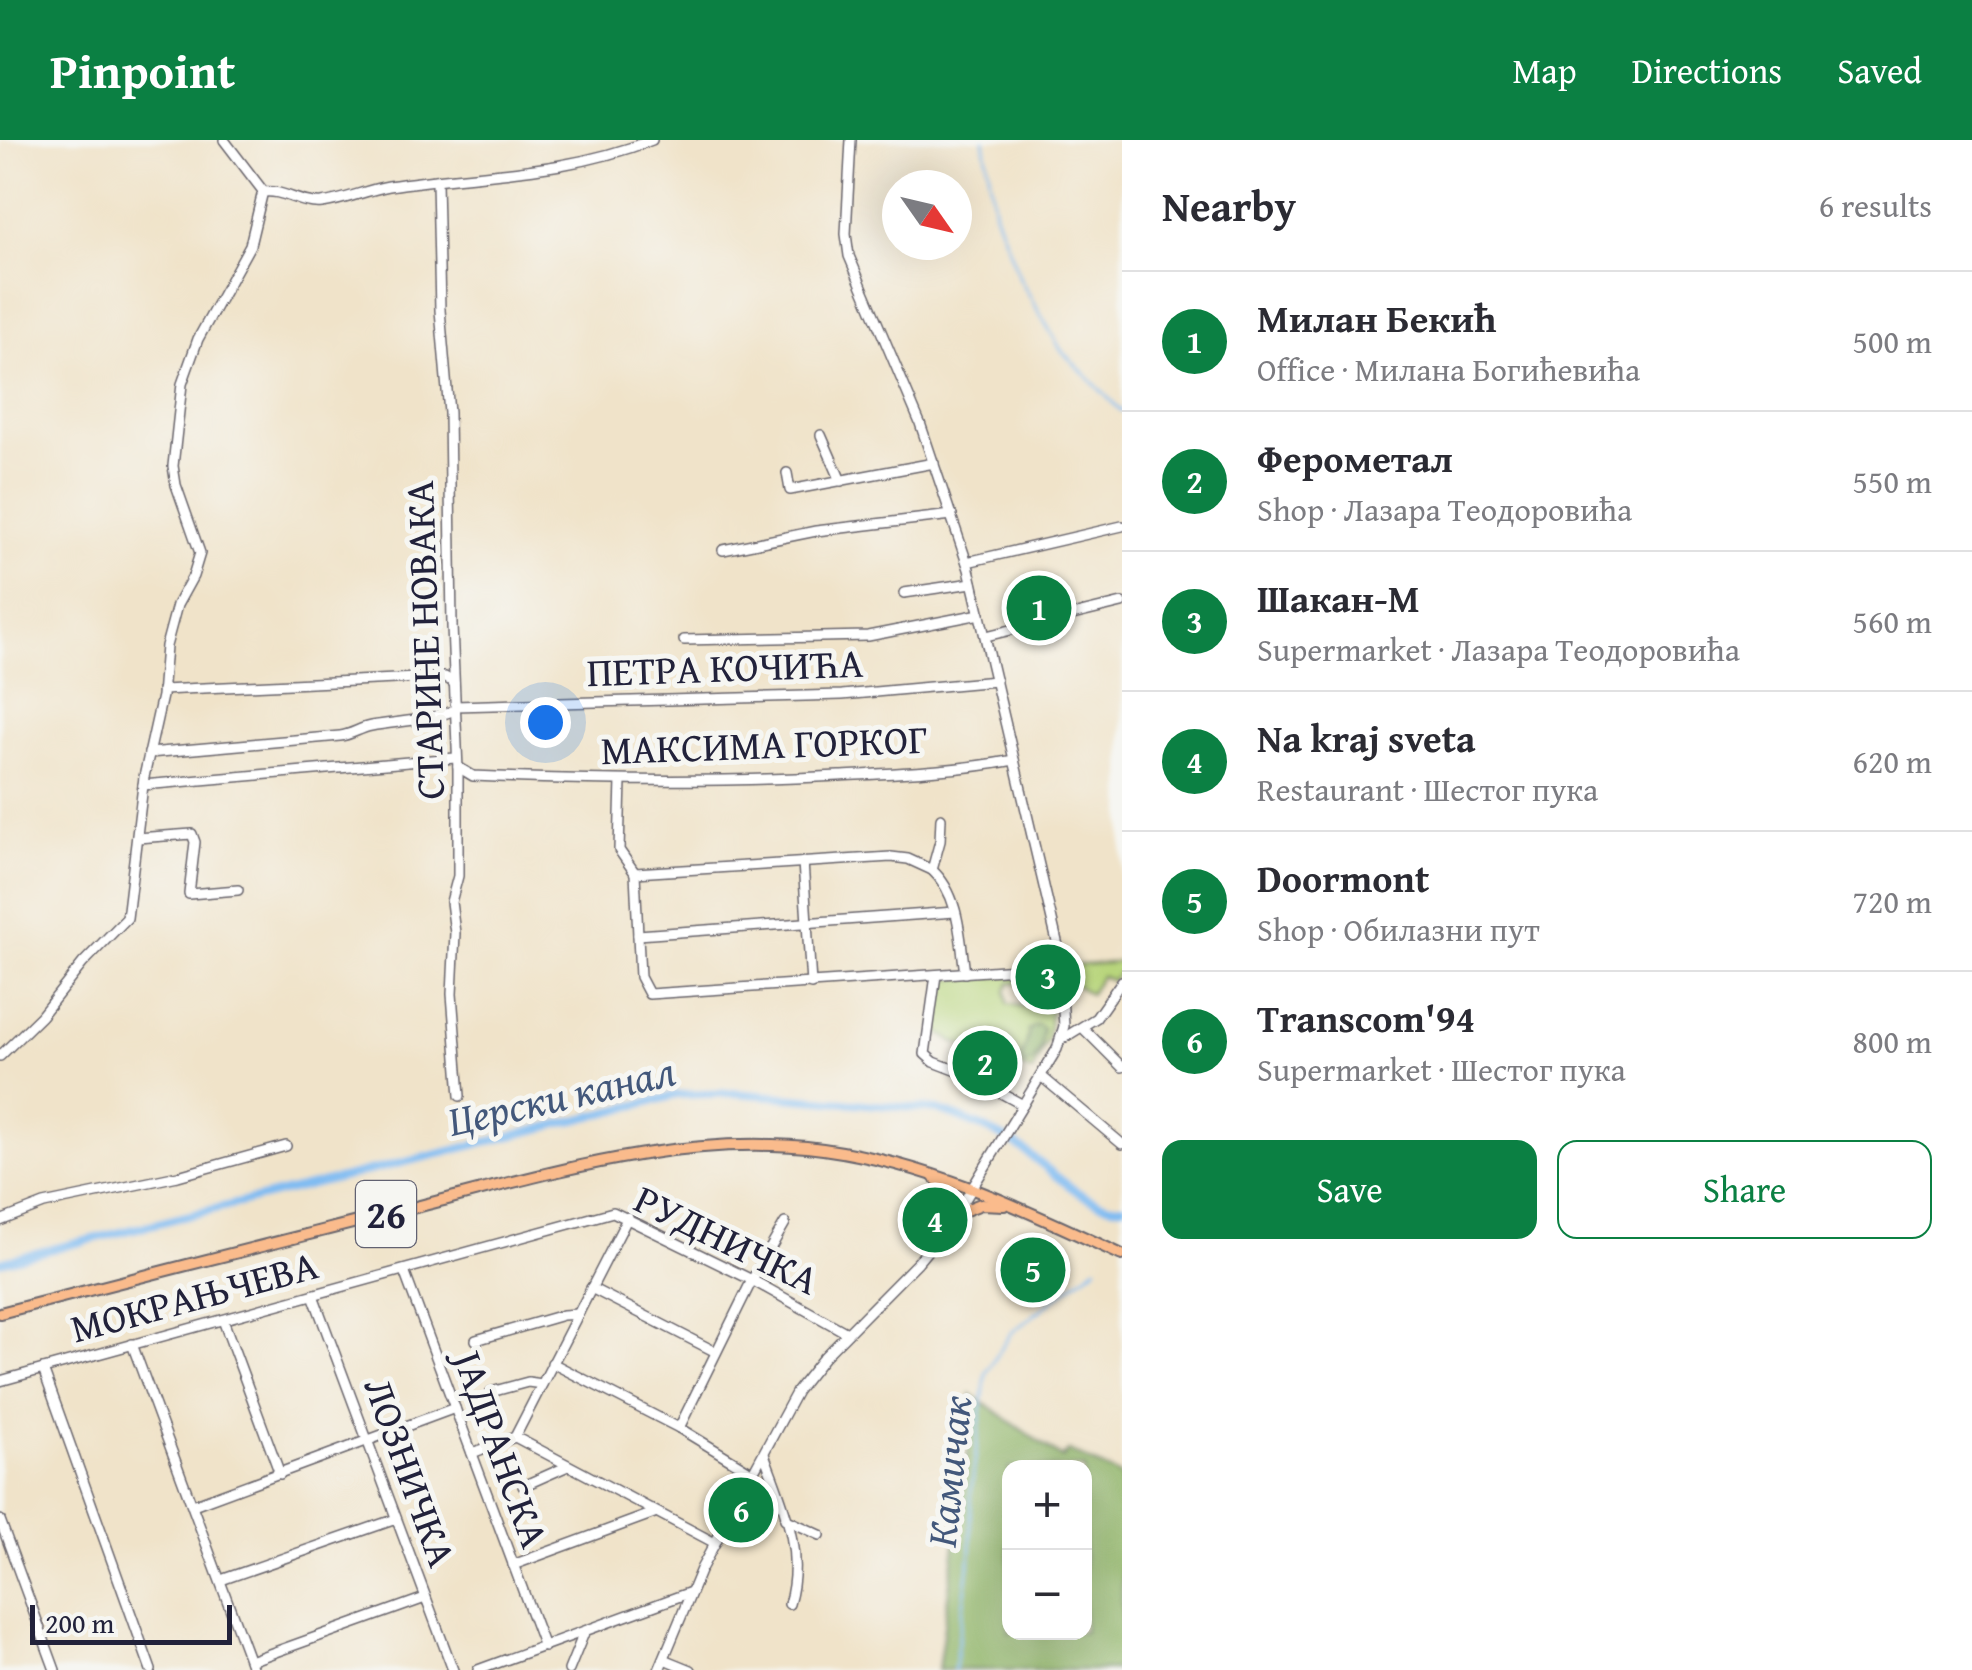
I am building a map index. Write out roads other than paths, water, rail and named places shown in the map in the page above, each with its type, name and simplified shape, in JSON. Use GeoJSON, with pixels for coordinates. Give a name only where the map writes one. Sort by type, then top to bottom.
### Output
{"type":"FeatureCollection","features":[{"type":"Feature","properties":{"kind":"main road","name":"26"},"geometry":{"type":"LineString","coordinates":[[0,1313],[542,1175],[650,1152],[718,1145],[789,1146],[871,1157],[926,1170],[973,1187],[1122,1255]]}},
{"type":"Feature","properties":{"kind":"main road"},"geometry":{"type":"LineString","coordinates":[[926,1170],[945,1186],[958,1213],[982,1204],[1011,1204]]}},
{"type":"Feature","properties":{"kind":"street"},"geometry":{"type":"LineString","coordinates":[[224,140],[263,192]]}},
{"type":"Feature","properties":{"kind":"street"},"geometry":{"type":"LineString","coordinates":[[263,192],[275,191],[298,201],[318,203],[390,186],[566,166],[652,140]]}},
{"type":"Feature","properties":{"kind":"street"},"geometry":{"type":"LineString","coordinates":[[660,1670],[715,1542],[797,1391],[847,1333],[918,1262],[958,1213],[1062,1039],[1062,966],[967,562],[934,463],[850,256],[846,234],[851,140]]}},
{"type":"Feature","properties":{"kind":"street","name":"СТАРИНЕ НОВАКА"},"geometry":{"type":"LineString","coordinates":[[437,182],[440,310],[449,413],[458,876],[451,902],[456,933],[452,994],[460,1096]]}},
{"type":"Feature","properties":{"kind":"street"},"geometry":{"type":"LineString","coordinates":[[0,1056],[127,918],[143,785],[172,619],[200,553],[173,466],[182,384],[198,338],[250,245],[263,192]]}},
{"type":"Feature","properties":{"kind":"street"},"geometry":{"type":"LineString","coordinates":[[821,436],[841,481]]}},
{"type":"Feature","properties":{"kind":"street"},"geometry":{"type":"LineString","coordinates":[[788,474],[790,490],[934,463]]}},
{"type":"Feature","properties":{"kind":"street"},"geometry":{"type":"LineString","coordinates":[[724,550],[816,532],[952,515]]}},
{"type":"Feature","properties":{"kind":"street"},"geometry":{"type":"LineString","coordinates":[[967,562],[1122,526]]}},
{"type":"Feature","properties":{"kind":"street"},"geometry":{"type":"LineString","coordinates":[[904,593],[972,583]]}},
{"type":"Feature","properties":{"kind":"street"},"geometry":{"type":"LineString","coordinates":[[986,636],[1122,603]]}},
{"type":"Feature","properties":{"kind":"street"},"geometry":{"type":"LineString","coordinates":[[684,640],[868,636],[980,614]]}},
{"type":"Feature","properties":{"kind":"street"},"geometry":{"type":"LineString","coordinates":[[162,690],[438,676],[454,684]]}},
{"type":"Feature","properties":{"kind":"street","name":"ПЕТРА КОЧИЋА"},"geometry":{"type":"LineString","coordinates":[[149,753],[340,736],[366,727],[420,720],[454,708],[842,695],[996,682]]}},
{"type":"Feature","properties":{"kind":"street","name":"МАКСИМА ГОРКОГ"},"geometry":{"type":"LineString","coordinates":[[143,785],[457,762],[473,776],[743,781],[962,768],[1014,760]]}},
{"type":"Feature","properties":{"kind":"street"},"geometry":{"type":"LineString","coordinates":[[621,780],[619,850],[634,873],[640,977],[649,994],[1062,966]]}},
{"type":"Feature","properties":{"kind":"street"},"geometry":{"type":"LineString","coordinates":[[932,870],[941,818]]}},
{"type":"Feature","properties":{"kind":"street"},"geometry":{"type":"LineString","coordinates":[[138,838],[196,836],[190,894],[238,890]]}},
{"type":"Feature","properties":{"kind":"street"},"geometry":{"type":"LineString","coordinates":[[634,873],[908,858],[932,870],[944,883],[955,912],[965,973]]}},
{"type":"Feature","properties":{"kind":"street"},"geometry":{"type":"LineString","coordinates":[[803,862],[812,984]]}},
{"type":"Feature","properties":{"kind":"street"},"geometry":{"type":"LineString","coordinates":[[638,935],[955,912]]}},
{"type":"Feature","properties":{"kind":"street"},"geometry":{"type":"LineString","coordinates":[[936,975],[924,1049],[927,1057],[1024,1105]]}},
{"type":"Feature","properties":{"kind":"street"},"geometry":{"type":"LineString","coordinates":[[1062,1039],[1083,1028],[1107,1006],[1122,981]]}},
{"type":"Feature","properties":{"kind":"street"},"geometry":{"type":"LineString","coordinates":[[1083,1028],[1122,1068]]}},
{"type":"Feature","properties":{"kind":"street"},"geometry":{"type":"LineString","coordinates":[[1041,1076],[1122,1144]]}},
{"type":"Feature","properties":{"kind":"street"},"geometry":{"type":"LineString","coordinates":[[0,1221],[44,1204],[178,1176],[286,1146]]}},
{"type":"Feature","properties":{"kind":"street","name":"РУДНИЧКА"},"geometry":{"type":"LineString","coordinates":[[404,1271],[614,1212],[752,1280],[847,1333]]}},
{"type":"Feature","properties":{"kind":"street"},"geometry":{"type":"LineString","coordinates":[[472,1453],[515,1436],[628,1217]]}},
{"type":"Feature","properties":{"kind":"street"},"geometry":{"type":"LineString","coordinates":[[679,1428],[784,1223]]}},
{"type":"Feature","properties":{"kind":"street","name":"МОКРАЊЧЕВА"},"geometry":{"type":"LineString","coordinates":[[0,1380],[404,1271]]}},
{"type":"Feature","properties":{"kind":"street","name":"ЈАДРАНСКА"},"geometry":{"type":"LineString","coordinates":[[404,1271],[544,1647]]}},
{"type":"Feature","properties":{"kind":"street"},"geometry":{"type":"LineString","coordinates":[[591,1288],[716,1352]]}},
{"type":"Feature","properties":{"kind":"street","name":"ЛОЗНИЧКА"},"geometry":{"type":"LineString","coordinates":[[314,1294],[453,1670]]}},
{"type":"Feature","properties":{"kind":"street"},"geometry":{"type":"LineString","coordinates":[[476,1340],[563,1314],[578,1314]]}},
{"type":"Feature","properties":{"kind":"street"},"geometry":{"type":"LineString","coordinates":[[223,1320],[280,1474]]}},
{"type":"Feature","properties":{"kind":"street"},"geometry":{"type":"LineString","coordinates":[[132,1344],[252,1666],[426,1598]]}},
{"type":"Feature","properties":{"kind":"street"},"geometry":{"type":"LineString","coordinates":[[552,1363],[679,1428],[753,1473]]}},
{"type":"Feature","properties":{"kind":"street"},"geometry":{"type":"LineString","coordinates":[[42,1368],[152,1670]]}},
{"type":"Feature","properties":{"kind":"street"},"geometry":{"type":"LineString","coordinates":[[491,1392],[528,1382],[542,1384]]}},
{"type":"Feature","properties":{"kind":"street"},"geometry":{"type":"LineString","coordinates":[[192,1505],[455,1408]]}},
{"type":"Feature","properties":{"kind":"street"},"geometry":{"type":"LineString","coordinates":[[515,1436],[715,1542]]}},
{"type":"Feature","properties":{"kind":"street"},"geometry":{"type":"LineString","coordinates":[[764,1454],[797,1564],[789,1604]]}},
{"type":"Feature","properties":{"kind":"street"},"geometry":{"type":"LineString","coordinates":[[523,1486],[568,1466]]}},
{"type":"Feature","properties":{"kind":"street"},"geometry":{"type":"LineString","coordinates":[[512,1564],[654,1513]]}},
{"type":"Feature","properties":{"kind":"street"},"geometry":{"type":"LineString","coordinates":[[220,1580],[396,1519]]}},
{"type":"Feature","properties":{"kind":"street"},"geometry":{"type":"LineString","coordinates":[[785,1519],[820,1535]]}},
{"type":"Feature","properties":{"kind":"street"},"geometry":{"type":"LineString","coordinates":[[0,1520],[55,1670]]}},
{"type":"Feature","properties":{"kind":"street"},"geometry":{"type":"LineString","coordinates":[[478,1670],[691,1592]]}},
{"type":"Feature","properties":{"kind":"street"},"geometry":{"type":"LineString","coordinates":[[569,1670],[584,1633]]}},
{"type":"Feature","properties":{"kind":"street"},"geometry":{"type":"LineString","coordinates":[[664,1659],[690,1670]]}},
{"type":"Feature","properties":{"kind":"waterway"},"geometry":{"type":"LineString","coordinates":[[984,140],[995,213],[1020,279],[1061,350],[1122,412]]}},
{"type":"Feature","properties":{"kind":"waterway","name":"Церски канал"},"geometry":{"type":"LineString","coordinates":[[0,1262],[677,1095],[735,1093],[938,1110],[1016,1145],[1094,1201],[1122,1206]]}},
{"type":"Feature","properties":{"kind":"waterway","name":"Камичак"},"geometry":{"type":"LineString","coordinates":[[954,1670],[971,1551],[971,1492],[986,1373],[1011,1333],[1097,1266]]}},
{"type":"Feature","properties":{"kind":"place","name":"Милан Бекић"},"geometry":{"type":"Point","coordinates":[1039,608]}},
{"type":"Feature","properties":{"kind":"place","name":"Шакан-М"},"geometry":{"type":"Point","coordinates":[1048,977]}},
{"type":"Feature","properties":{"kind":"place","name":"Ферометал"},"geometry":{"type":"Point","coordinates":[985,1063]}},
{"type":"Feature","properties":{"kind":"place","name":"Na kraj sveta"},"geometry":{"type":"Point","coordinates":[935,1220]}},
{"type":"Feature","properties":{"kind":"place","name":"Doormont"},"geometry":{"type":"Point","coordinates":[1033,1270]}},
{"type":"Feature","properties":{"kind":"place","name":"Transcom'94"},"geometry":{"type":"Point","coordinates":[741,1510]}}]}
